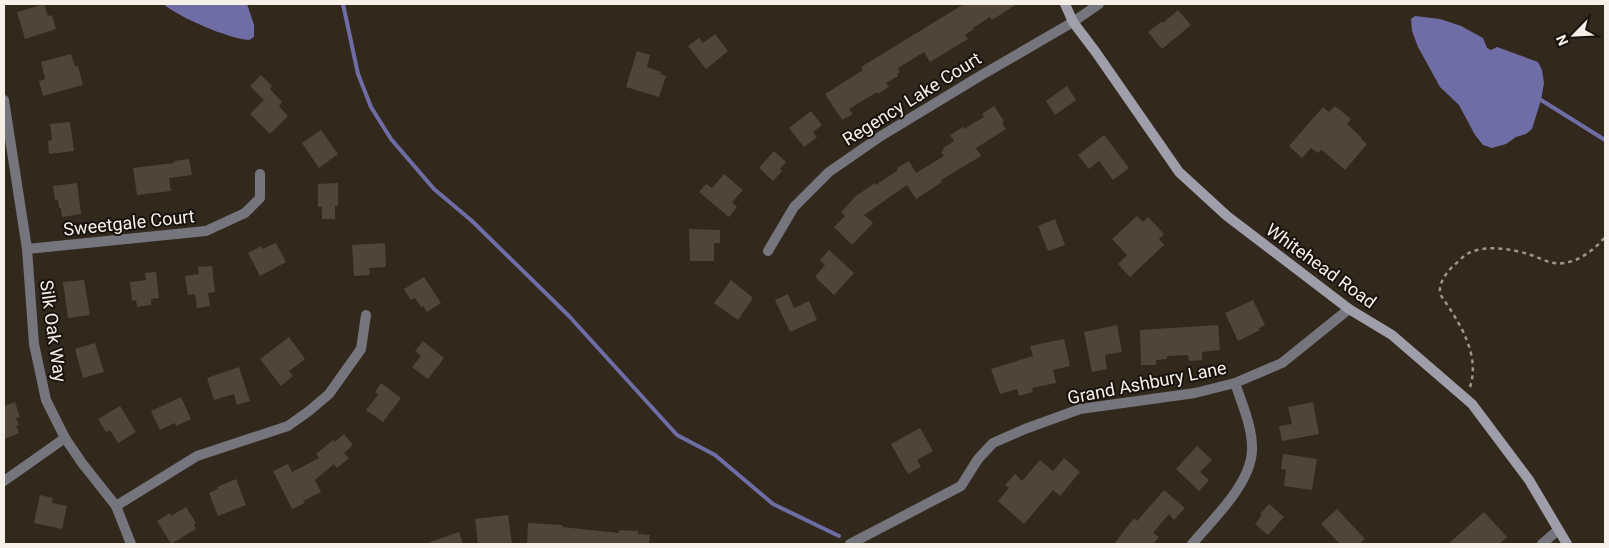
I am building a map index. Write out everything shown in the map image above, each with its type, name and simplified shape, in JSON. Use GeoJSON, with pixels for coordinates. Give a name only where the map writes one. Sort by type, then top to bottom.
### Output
{"type":"FeatureCollection","features":[{"type":"Feature","properties":{"kind":"street","name":"Whitehead Road"},"geometry":{"type":"LineString","coordinates":[[1064,4],[1073,22],[1096,51],[1179,172],[1227,216],[1348,309],[1392,335],[1472,404],[1529,480],[1567,544]]}},
{"type":"Feature","properties":{"kind":"street","name":"Regency Lake Court"},"geometry":{"type":"LineString","coordinates":[[768,251],[794,207],[829,172],[889,131],[988,70],[1073,22],[1099,4]]}},
{"type":"Feature","properties":{"kind":"street","name":"Silk Oak Way"},"geometry":{"type":"LineString","coordinates":[[4,100],[26,249],[34,344],[46,400],[65,438],[116,506],[131,544]]}},
{"type":"Feature","properties":{"kind":"street","name":"Sweetgale Court"},"geometry":{"type":"LineString","coordinates":[[26,249],[206,231],[245,213],[260,198],[260,174]]}},
{"type":"Feature","properties":{"kind":"street","name":"Grand Ashbury Lane"},"geometry":{"type":"LineString","coordinates":[[850,544],[961,486],[978,459],[993,443],[1080,409],[1195,393],[1235,383],[1282,363],[1348,309]]}},
{"type":"Feature","properties":{"kind":"street"},"geometry":{"type":"LineString","coordinates":[[116,506],[197,456],[288,426],[309,411],[330,394],[361,349],[366,315]]}},
{"type":"Feature","properties":{"kind":"street"},"geometry":{"type":"LineString","coordinates":[[1192,544],[1236,491],[1248,470],[1252,450],[1250,430],[1235,383]]}},
{"type":"Feature","properties":{"kind":"street"},"geometry":{"type":"LineString","coordinates":[[4,481],[65,438]]}},
{"type":"Feature","properties":{"kind":"street"},"geometry":{"type":"LineString","coordinates":[[1542,544],[1558,530]]}},
{"type":"Feature","properties":{"kind":"path"},"geometry":{"type":"LineString","coordinates":[[1470,389],[1474,377],[1471,347],[1440,294],[1439,286],[1446,274],[1466,254],[1501,248],[1532,256],[1551,264],[1565,263],[1584,256],[1599,245],[1605,237]]}},
{"type":"Feature","properties":{"kind":"shaded area"},"geometry":{"type":"Polygon","coordinates":[[[163,4],[247,4],[254,25],[254,37],[249,40],[228,36],[181,15],[163,4]]]}},
{"type":"Feature","properties":{"kind":"shaded area"},"geometry":{"type":"Polygon","coordinates":[[[1415,16],[1440,19],[1461,26],[1483,38],[1487,48],[1491,50],[1497,47],[1538,62],[1542,70],[1544,83],[1532,129],[1506,144],[1492,148],[1483,145],[1475,135],[1459,105],[1440,87],[1418,47],[1412,31],[1411,19],[1415,16]]]}},
{"type":"Feature","properties":{"kind":"building"},"geometry":{"type":"Polygon","coordinates":[[[44,4],[48,16],[52,15],[56,29],[25,39],[17,12],[44,4]]]}},
{"type":"Feature","properties":{"kind":"building"},"geometry":{"type":"Polygon","coordinates":[[[964,4],[1017,4],[992,20],[990,17],[973,28],[965,35],[968,39],[930,62],[924,52],[898,68],[900,72],[897,74],[898,76],[886,83],[889,87],[849,109],[853,114],[842,120],[825,94],[863,70],[861,67],[964,4]]]}},
{"type":"Feature","properties":{"kind":"building"},"geometry":{"type":"Polygon","coordinates":[[[1178,10],[1191,25],[1162,49],[1148,32],[1161,22],[1163,23],[1178,10]]]}},
{"type":"Feature","properties":{"kind":"building"},"geometry":{"type":"Polygon","coordinates":[[[715,34],[728,51],[706,69],[688,46],[699,38],[703,43],[715,34]]]}},
{"type":"Feature","properties":{"kind":"building"},"geometry":{"type":"Polygon","coordinates":[[[637,51],[650,55],[647,67],[666,76],[659,97],[626,87],[637,51]]]}},
{"type":"Feature","properties":{"kind":"building"},"geometry":{"type":"Polygon","coordinates":[[[71,54],[75,66],[78,66],[83,85],[43,96],[39,81],[45,79],[41,62],[71,54]]]}},
{"type":"Feature","properties":{"kind":"building"},"geometry":{"type":"Polygon","coordinates":[[[261,75],[272,86],[270,89],[282,102],[279,106],[288,116],[270,134],[250,114],[264,100],[250,86],[261,75]]]}},
{"type":"Feature","properties":{"kind":"building"},"geometry":{"type":"Polygon","coordinates":[[[1067,86],[1076,100],[1055,115],[1046,101],[1067,86]]]}},
{"type":"Feature","properties":{"kind":"building"},"geometry":{"type":"Polygon","coordinates":[[[994,106],[1004,121],[1002,123],[1006,129],[976,148],[981,156],[941,180],[942,182],[916,199],[907,185],[864,215],[873,223],[852,245],[834,227],[845,216],[841,212],[856,196],[875,183],[876,185],[909,161],[916,173],[944,156],[941,152],[944,150],[943,148],[954,141],[950,135],[984,117],[982,114],[994,106]]]}},
{"type":"Feature","properties":{"kind":"building"},"geometry":{"type":"Polygon","coordinates":[[[1335,106],[1351,119],[1347,124],[1367,144],[1345,170],[1321,150],[1318,153],[1311,148],[1302,158],[1289,146],[1323,107],[1329,112],[1335,106]]]}},
{"type":"Feature","properties":{"kind":"building"},"geometry":{"type":"Polygon","coordinates":[[[811,111],[822,125],[813,132],[817,137],[804,147],[789,128],[811,111]]]}},
{"type":"Feature","properties":{"kind":"building"},"geometry":{"type":"Polygon","coordinates":[[[70,122],[74,151],[49,154],[48,141],[52,140],[50,124],[70,122]]]}},
{"type":"Feature","properties":{"kind":"building"},"geometry":{"type":"Polygon","coordinates":[[[321,130],[338,154],[319,168],[302,143],[321,130]]]}},
{"type":"Feature","properties":{"kind":"building"},"geometry":{"type":"Polygon","coordinates":[[[1104,135],[1129,168],[1113,180],[1099,161],[1089,169],[1078,155],[1104,135]]]}},
{"type":"Feature","properties":{"kind":"building"},"geometry":{"type":"Polygon","coordinates":[[[774,151],[786,162],[780,169],[782,171],[773,181],[759,168],[774,151]]]}},
{"type":"Feature","properties":{"kind":"building"},"geometry":{"type":"Polygon","coordinates":[[[189,159],[192,175],[169,178],[171,191],[137,195],[133,168],[174,163],[174,161],[189,159]]]}},
{"type":"Feature","properties":{"kind":"building"},"geometry":{"type":"Polygon","coordinates":[[[724,174],[743,190],[732,202],[737,207],[729,217],[699,192],[706,184],[712,188],[724,174]]]}},
{"type":"Feature","properties":{"kind":"building"},"geometry":{"type":"Polygon","coordinates":[[[77,183],[81,214],[62,217],[58,200],[55,200],[53,186],[77,183]]]}},
{"type":"Feature","properties":{"kind":"building"},"geometry":{"type":"Polygon","coordinates":[[[338,183],[338,206],[335,206],[335,219],[322,219],[322,207],[318,207],[318,184],[338,183]]]}},
{"type":"Feature","properties":{"kind":"building"},"geometry":{"type":"Polygon","coordinates":[[[1137,216],[1143,222],[1148,217],[1164,234],[1159,239],[1164,245],[1130,277],[1118,264],[1127,255],[1112,239],[1137,216]]]}},
{"type":"Feature","properties":{"kind":"building"},"geometry":{"type":"Polygon","coordinates":[[[1055,219],[1065,245],[1048,251],[1038,226],[1055,219]]]}},
{"type":"Feature","properties":{"kind":"building"},"geometry":{"type":"Polygon","coordinates":[[[689,229],[720,230],[720,243],[714,243],[714,261],[690,261],[689,229]]]}},
{"type":"Feature","properties":{"kind":"building"},"geometry":{"type":"Polygon","coordinates":[[[276,243],[286,262],[260,276],[248,253],[261,246],[262,249],[276,243]]]}},
{"type":"Feature","properties":{"kind":"building"},"geometry":{"type":"Polygon","coordinates":[[[385,243],[386,267],[369,268],[370,275],[354,276],[352,245],[385,243]]]}},
{"type":"Feature","properties":{"kind":"building"},"geometry":{"type":"Polygon","coordinates":[[[829,250],[854,273],[834,295],[815,277],[825,265],[820,260],[829,250]]]}},
{"type":"Feature","properties":{"kind":"building"},"geometry":{"type":"Polygon","coordinates":[[[212,266],[215,292],[208,293],[210,306],[197,308],[195,294],[188,295],[185,276],[199,274],[198,267],[212,266]]]}},
{"type":"Feature","properties":{"kind":"building"},"geometry":{"type":"Polygon","coordinates":[[[156,272],[159,298],[151,299],[151,305],[137,307],[136,300],[132,301],[130,282],[146,280],[145,273],[156,272]]]}},
{"type":"Feature","properties":{"kind":"building"},"geometry":{"type":"Polygon","coordinates":[[[424,277],[441,303],[427,312],[415,298],[411,300],[404,289],[424,277]]]}},
{"type":"Feature","properties":{"kind":"building"},"geometry":{"type":"Polygon","coordinates":[[[84,280],[90,315],[68,318],[63,282],[84,280]]]}},
{"type":"Feature","properties":{"kind":"building"},"geometry":{"type":"Polygon","coordinates":[[[731,280],[753,298],[738,320],[714,303],[731,280]]]}},
{"type":"Feature","properties":{"kind":"building"},"geometry":{"type":"Polygon","coordinates":[[[788,294],[794,308],[809,301],[817,320],[790,332],[775,300],[788,294]]]}},
{"type":"Feature","properties":{"kind":"building"},"geometry":{"type":"Polygon","coordinates":[[[1253,300],[1265,325],[1259,328],[1260,330],[1238,341],[1225,313],[1253,300]]]}},
{"type":"Feature","properties":{"kind":"building"},"geometry":{"type":"Polygon","coordinates":[[[1117,325],[1122,352],[1105,355],[1107,369],[1092,372],[1084,332],[1117,325]]]}},
{"type":"Feature","properties":{"kind":"building"},"geometry":{"type":"Polygon","coordinates":[[[1218,325],[1220,350],[1202,352],[1202,360],[1189,361],[1188,355],[1167,356],[1167,359],[1156,360],[1156,365],[1141,365],[1140,330],[1218,325]]]}},
{"type":"Feature","properties":{"kind":"building"},"geometry":{"type":"Polygon","coordinates":[[[289,337],[305,359],[289,371],[293,376],[281,386],[260,359],[289,337]]]}},
{"type":"Feature","properties":{"kind":"building"},"geometry":{"type":"Polygon","coordinates":[[[1064,339],[1070,366],[1053,370],[1056,383],[1032,388],[1033,392],[1019,396],[1017,389],[1000,394],[991,369],[1033,356],[1030,346],[1064,339]]]}},
{"type":"Feature","properties":{"kind":"building"},"geometry":{"type":"Polygon","coordinates":[[[423,341],[444,358],[428,379],[412,367],[421,356],[415,351],[423,341]]]}},
{"type":"Feature","properties":{"kind":"building"},"geometry":{"type":"Polygon","coordinates":[[[95,343],[104,372],[83,378],[75,349],[95,343]]]}},
{"type":"Feature","properties":{"kind":"building"},"geometry":{"type":"Polygon","coordinates":[[[239,367],[250,401],[237,405],[234,394],[214,400],[207,378],[239,367]]]}},
{"type":"Feature","properties":{"kind":"building"},"geometry":{"type":"Polygon","coordinates":[[[381,383],[401,398],[383,422],[366,410],[378,395],[375,392],[381,383]]]}},
{"type":"Feature","properties":{"kind":"building"},"geometry":{"type":"Polygon","coordinates":[[[181,397],[191,419],[176,426],[175,423],[160,430],[151,411],[181,397]]]}},
{"type":"Feature","properties":{"kind":"building"},"geometry":{"type":"Polygon","coordinates":[[[15,402],[20,417],[16,418],[19,425],[16,426],[19,433],[4,439],[4,406],[15,402]]]}},
{"type":"Feature","properties":{"kind":"building"},"geometry":{"type":"Polygon","coordinates":[[[1313,402],[1319,434],[1282,441],[1279,426],[1292,424],[1288,407],[1313,402]]]}},
{"type":"Feature","properties":{"kind":"building"},"geometry":{"type":"Polygon","coordinates":[[[120,406],[136,432],[118,443],[110,430],[106,432],[98,419],[120,406]]]}},
{"type":"Feature","properties":{"kind":"building"},"geometry":{"type":"Polygon","coordinates":[[[920,428],[933,451],[917,460],[921,467],[908,474],[891,444],[920,428]]]}},
{"type":"Feature","properties":{"kind":"building"},"geometry":{"type":"Polygon","coordinates":[[[344,434],[353,445],[344,453],[349,458],[337,468],[334,464],[315,480],[321,492],[292,509],[273,471],[288,464],[292,472],[319,458],[316,454],[333,440],[335,442],[344,434]]]}},
{"type":"Feature","properties":{"kind":"building"},"geometry":{"type":"Polygon","coordinates":[[[1197,446],[1212,460],[1200,472],[1209,480],[1199,491],[1176,469],[1197,446]]]}},
{"type":"Feature","properties":{"kind":"building"},"geometry":{"type":"Polygon","coordinates":[[[1283,454],[1317,459],[1312,490],[1284,486],[1286,470],[1281,469],[1283,454]]]}},
{"type":"Feature","properties":{"kind":"building"},"geometry":{"type":"Polygon","coordinates":[[[1064,458],[1080,472],[1060,496],[1053,490],[1024,524],[998,501],[1009,488],[1005,485],[1015,474],[1022,481],[1040,460],[1053,471],[1064,458]]]}},
{"type":"Feature","properties":{"kind":"building"},"geometry":{"type":"Polygon","coordinates":[[[236,479],[246,505],[218,516],[209,493],[218,489],[217,487],[236,479]]]}},
{"type":"Feature","properties":{"kind":"building"},"geometry":{"type":"Polygon","coordinates":[[[1164,490],[1185,508],[1174,520],[1169,514],[1153,533],[1159,537],[1153,544],[1114,544],[1134,518],[1137,521],[1164,490]]]}},
{"type":"Feature","properties":{"kind":"building"},"geometry":{"type":"Polygon","coordinates":[[[40,495],[53,498],[52,503],[67,506],[62,529],[34,523],[40,495]]]}},
{"type":"Feature","properties":{"kind":"building"},"geometry":{"type":"Polygon","coordinates":[[[1269,504],[1284,517],[1268,535],[1255,524],[1262,515],[1260,514],[1269,504]]]}},
{"type":"Feature","properties":{"kind":"building"},"geometry":{"type":"Polygon","coordinates":[[[186,507],[196,523],[194,525],[196,529],[171,544],[157,521],[170,513],[171,516],[186,507]]]}},
{"type":"Feature","properties":{"kind":"building"},"geometry":{"type":"Polygon","coordinates":[[[1337,509],[1365,539],[1359,544],[1340,544],[1321,524],[1337,509]]]}},
{"type":"Feature","properties":{"kind":"building"},"geometry":{"type":"Polygon","coordinates":[[[1484,512],[1507,537],[1499,544],[1448,544],[1484,512]]]}},
{"type":"Feature","properties":{"kind":"building"},"geometry":{"type":"Polygon","coordinates":[[[508,515],[512,544],[478,544],[475,519],[508,515]]]}},
{"type":"Feature","properties":{"kind":"building"},"geometry":{"type":"Polygon","coordinates":[[[528,523],[562,525],[562,527],[619,533],[619,530],[638,531],[638,534],[650,535],[649,544],[527,544],[528,523]]]}},
{"type":"Feature","properties":{"kind":"building"},"geometry":{"type":"Polygon","coordinates":[[[459,532],[463,544],[428,544],[428,543],[459,532]]]}},
{"type":"Feature","properties":{"kind":"waterway"},"geometry":{"type":"LineString","coordinates":[[343,4],[358,74],[371,107],[391,139],[434,189],[472,221],[569,316],[677,435],[715,455],[773,504],[839,536]]}},
{"type":"Feature","properties":{"kind":"waterway"},"geometry":{"type":"LineString","coordinates":[[1541,100],[1605,140]]}}]}
